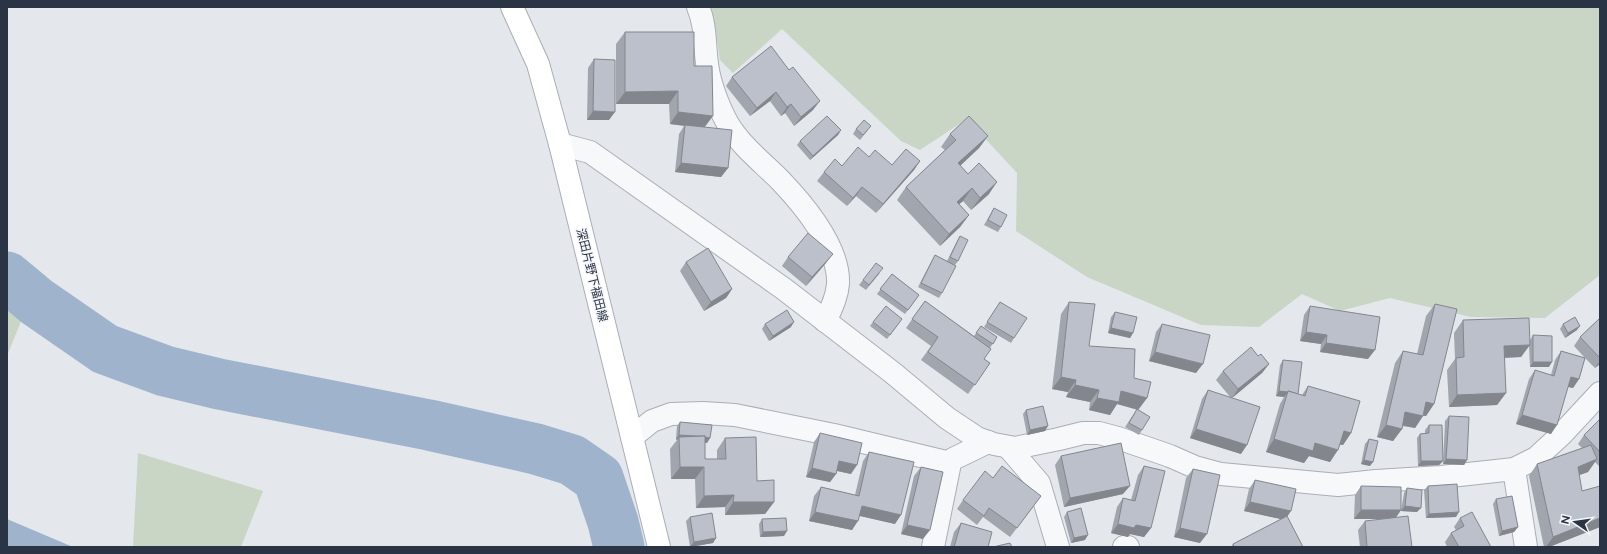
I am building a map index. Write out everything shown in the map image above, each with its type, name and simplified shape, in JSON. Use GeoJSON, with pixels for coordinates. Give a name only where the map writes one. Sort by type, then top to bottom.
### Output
{"type":"FeatureCollection","features":[{"type":"Feature","properties":{"kind":"main road","name":"深田片野下福田線"},"geometry":{"type":"LineString","coordinates":[[512,7],[538,64],[560,144],[659,547]]}},
{"type":"Feature","properties":{"kind":"street"},"geometry":{"type":"LineString","coordinates":[[698,7],[703,21],[710,78],[728,124],[748,150],[781,181],[828,241],[837,267],[838,284],[832,307],[825,321]]}},
{"type":"Feature","properties":{"kind":"street"},"geometry":{"type":"LineString","coordinates":[[560,144],[590,152],[784,289],[893,373],[948,418],[977,438],[998,444],[1015,448],[1083,433],[1099,434],[1118,438],[1170,456],[1195,467],[1221,474],[1338,485],[1441,477],[1514,469],[1536,458],[1561,435],[1600,393]]}},
{"type":"Feature","properties":{"kind":"street"},"geometry":{"type":"LineString","coordinates":[[632,437],[652,421],[671,414],[702,413],[735,415],[834,435],[950,463]]}},
{"type":"Feature","properties":{"kind":"street"},"geometry":{"type":"LineString","coordinates":[[933,547],[950,463],[953,459],[998,444]]}},
{"type":"Feature","properties":{"kind":"street"},"geometry":{"type":"LineString","coordinates":[[998,444],[1039,483],[1058,547]]}},
{"type":"Feature","properties":{"kind":"street"},"geometry":{"type":"LineString","coordinates":[[1514,469],[1526,547]]}},
{"type":"Feature","properties":{"kind":"green space"},"geometry":{"type":"Polygon","coordinates":[[[705,7],[1600,7],[1600,275],[1545,318],[1471,317],[1390,298],[1340,311],[1302,294],[1259,327],[1201,325],[1087,277],[1016,231],[1017,173],[967,119],[920,150],[901,141],[782,29],[733,73],[720,60],[715,25],[705,7]]]}},
{"type":"Feature","properties":{"kind":"green space"},"geometry":{"type":"Polygon","coordinates":[[[7,286],[28,304],[7,356],[7,286]]]}},
{"type":"Feature","properties":{"kind":"green space"},"geometry":{"type":"Polygon","coordinates":[[[138,453],[263,491],[241,547],[133,547],[138,453]]]}},
{"type":"Feature","properties":{"kind":"water"},"geometry":{"type":"Polygon","coordinates":[[[7,519],[73,547],[7,547],[7,519]]]}},
{"type":"Feature","properties":{"kind":"building"},"geometry":{"type":"Polygon","coordinates":[[[625,32],[694,32],[694,66],[712,66],[713,116],[678,112],[678,91],[625,92],[625,32]]]}},
{"type":"Feature","properties":{"kind":"building"},"geometry":{"type":"Polygon","coordinates":[[[771,46],[789,70],[793,67],[820,101],[801,117],[791,104],[787,107],[776,92],[757,108],[732,77],[771,46]]]}},
{"type":"Feature","properties":{"kind":"building"},"geometry":{"type":"Polygon","coordinates":[[[594,59],[615,60],[615,112],[593,111],[594,59]]]}},
{"type":"Feature","properties":{"kind":"building"},"geometry":{"type":"Polygon","coordinates":[[[827,116],[841,130],[813,156],[800,141],[827,116]]]}},
{"type":"Feature","properties":{"kind":"building"},"geometry":{"type":"Polygon","coordinates":[[[969,116],[988,136],[958,163],[968,174],[979,163],[997,182],[980,198],[972,188],[957,202],[969,215],[949,234],[906,187],[956,140],[950,134],[969,116]]]}},
{"type":"Feature","properties":{"kind":"building"},"geometry":{"type":"Polygon","coordinates":[[[864,120],[871,126],[863,135],[856,129],[864,120]]]}},
{"type":"Feature","properties":{"kind":"building"},"geometry":{"type":"Polygon","coordinates":[[[685,125],[732,130],[728,168],[681,163],[685,125]]]}},
{"type":"Feature","properties":{"kind":"building"},"geometry":{"type":"Polygon","coordinates":[[[858,147],[869,157],[875,150],[892,165],[906,149],[920,161],[883,204],[862,187],[853,198],[824,172],[835,159],[842,166],[858,147]]]}},
{"type":"Feature","properties":{"kind":"building"},"geometry":{"type":"Polygon","coordinates":[[[994,208],[1007,215],[1001,227],[988,220],[994,208]]]}},
{"type":"Feature","properties":{"kind":"building"},"geometry":{"type":"Polygon","coordinates":[[[808,233],[833,254],[812,277],[788,257],[808,233]]]}},
{"type":"Feature","properties":{"kind":"building"},"geometry":{"type":"Polygon","coordinates":[[[960,236],[968,240],[958,261],[950,257],[960,236]]]}},
{"type":"Feature","properties":{"kind":"building"},"geometry":{"type":"Polygon","coordinates":[[[708,248],[732,289],[711,302],[686,262],[708,248]]]}},
{"type":"Feature","properties":{"kind":"building"},"geometry":{"type":"Polygon","coordinates":[[[935,255],[956,266],[942,293],[921,283],[935,255]]]}},
{"type":"Feature","properties":{"kind":"building"},"geometry":{"type":"Polygon","coordinates":[[[876,263],[883,268],[869,285],[863,280],[876,263]]]}},
{"type":"Feature","properties":{"kind":"building"},"geometry":{"type":"Polygon","coordinates":[[[892,274],[919,295],[908,310],[880,289],[892,274]]]}},
{"type":"Feature","properties":{"kind":"building"},"geometry":{"type":"Polygon","coordinates":[[[925,301],[991,349],[984,359],[990,363],[975,385],[928,352],[938,337],[912,319],[925,301]]]}},
{"type":"Feature","properties":{"kind":"building"},"geometry":{"type":"Polygon","coordinates":[[[1000,302],[1027,318],[1014,338],[987,322],[1000,302]]]}},
{"type":"Feature","properties":{"kind":"building"},"geometry":{"type":"Polygon","coordinates":[[[1069,302],[1095,304],[1089,346],[1135,349],[1134,378],[1151,382],[1147,398],[1121,391],[1119,402],[1097,398],[1099,390],[1075,385],[1076,380],[1061,377],[1069,302]]]}},
{"type":"Feature","properties":{"kind":"building"},"geometry":{"type":"Polygon","coordinates":[[[1435,304],[1457,309],[1434,404],[1426,402],[1423,416],[1405,412],[1402,429],[1386,425],[1403,351],[1423,355],[1435,304]]]}},
{"type":"Feature","properties":{"kind":"building"},"geometry":{"type":"Polygon","coordinates":[[[886,306],[902,319],[890,335],[873,322],[886,306]]]}},
{"type":"Feature","properties":{"kind":"building"},"geometry":{"type":"Polygon","coordinates":[[[1310,306],[1380,317],[1375,350],[1326,343],[1327,335],[1306,332],[1310,306]]]}},
{"type":"Feature","properties":{"kind":"building"},"geometry":{"type":"Polygon","coordinates":[[[787,310],[794,322],[773,336],[765,324],[787,310]]]}},
{"type":"Feature","properties":{"kind":"building"},"geometry":{"type":"Polygon","coordinates":[[[1115,312],[1137,317],[1133,333],[1111,328],[1115,312]]]}},
{"type":"Feature","properties":{"kind":"building"},"geometry":{"type":"Polygon","coordinates":[[[1575,317],[1580,326],[1568,333],[1563,324],[1575,317]]]}},
{"type":"Feature","properties":{"kind":"building"},"geometry":{"type":"Polygon","coordinates":[[[1529,318],[1530,345],[1504,346],[1506,393],[1457,395],[1456,358],[1464,357],[1463,320],[1529,318]]]}},
{"type":"Feature","properties":{"kind":"building"},"geometry":{"type":"Polygon","coordinates":[[[1600,318],[1600,358],[1580,337],[1600,318]]]}},
{"type":"Feature","properties":{"kind":"building"},"geometry":{"type":"Polygon","coordinates":[[[1162,324],[1210,335],[1203,364],[1155,352],[1162,324]]]}},
{"type":"Feature","properties":{"kind":"building"},"geometry":{"type":"Polygon","coordinates":[[[981,326],[997,337],[993,344],[976,333],[981,326]]]}},
{"type":"Feature","properties":{"kind":"building"},"geometry":{"type":"Polygon","coordinates":[[[1533,335],[1552,336],[1552,362],[1533,362],[1533,335]]]}},
{"type":"Feature","properties":{"kind":"building"},"geometry":{"type":"Polygon","coordinates":[[[1251,347],[1258,356],[1261,354],[1269,364],[1238,389],[1223,371],[1251,347]]]}},
{"type":"Feature","properties":{"kind":"building"},"geometry":{"type":"Polygon","coordinates":[[[1561,351],[1585,358],[1579,379],[1571,377],[1557,425],[1522,415],[1535,370],[1554,376],[1561,351]]]}},
{"type":"Feature","properties":{"kind":"building"},"geometry":{"type":"Polygon","coordinates":[[[1283,360],[1302,362],[1298,394],[1288,391],[1279,391],[1283,360]]]}},
{"type":"Feature","properties":{"kind":"building"},"geometry":{"type":"Polygon","coordinates":[[[1308,386],[1360,401],[1351,433],[1344,431],[1338,450],[1315,443],[1313,451],[1274,439],[1288,391],[1305,396],[1308,386]]]}},
{"type":"Feature","properties":{"kind":"building"},"geometry":{"type":"Polygon","coordinates":[[[1208,390],[1260,407],[1247,445],[1196,429],[1208,390]]]}},
{"type":"Feature","properties":{"kind":"building"},"geometry":{"type":"Polygon","coordinates":[[[1043,406],[1048,426],[1030,430],[1026,410],[1043,406]]]}},
{"type":"Feature","properties":{"kind":"building"},"geometry":{"type":"Polygon","coordinates":[[[1137,409],[1150,417],[1142,430],[1129,423],[1137,409]]]}},
{"type":"Feature","properties":{"kind":"building"},"geometry":{"type":"Polygon","coordinates":[[[1449,416],[1469,417],[1467,460],[1446,459],[1449,416]]]}},
{"type":"Feature","properties":{"kind":"building"},"geometry":{"type":"Polygon","coordinates":[[[1600,419],[1600,452],[1584,435],[1600,419]]]}},
{"type":"Feature","properties":{"kind":"building"},"geometry":{"type":"Polygon","coordinates":[[[680,422],[712,425],[710,438],[705,436],[679,435],[680,422]]]}},
{"type":"Feature","properties":{"kind":"building"},"geometry":{"type":"Polygon","coordinates":[[[1429,425],[1442,425],[1443,461],[1421,461],[1420,434],[1429,433],[1429,425]]]}},
{"type":"Feature","properties":{"kind":"building"},"geometry":{"type":"Polygon","coordinates":[[[820,433],[862,443],[857,465],[839,461],[836,474],[812,468],[820,433]]]}},
{"type":"Feature","properties":{"kind":"building"},"geometry":{"type":"Polygon","coordinates":[[[705,436],[705,459],[726,459],[725,438],[756,437],[757,481],[774,480],[774,502],[733,502],[734,495],[704,496],[704,467],[680,467],[679,437],[705,436]]]}},
{"type":"Feature","properties":{"kind":"building"},"geometry":{"type":"Polygon","coordinates":[[[1369,439],[1378,441],[1373,462],[1364,460],[1369,439]]]}},
{"type":"Feature","properties":{"kind":"building"},"geometry":{"type":"Polygon","coordinates":[[[1121,443],[1130,486],[1070,498],[1061,456],[1121,443]]]}},
{"type":"Feature","properties":{"kind":"building"},"geometry":{"type":"Polygon","coordinates":[[[1591,445],[1597,459],[1578,467],[1582,491],[1600,486],[1600,518],[1553,537],[1537,464],[1591,445]]]}},
{"type":"Feature","properties":{"kind":"building"},"geometry":{"type":"Polygon","coordinates":[[[869,452],[914,462],[901,515],[862,506],[858,521],[815,512],[821,487],[859,496],[869,452]]]}},
{"type":"Feature","properties":{"kind":"building"},"geometry":{"type":"Polygon","coordinates":[[[1002,466],[1041,496],[1017,528],[989,508],[984,516],[963,500],[985,471],[993,478],[1002,466]]]}},
{"type":"Feature","properties":{"kind":"building"},"geometry":{"type":"Polygon","coordinates":[[[1144,466],[1165,471],[1151,528],[1136,525],[1134,528],[1118,524],[1123,498],[1135,501],[1144,466]]]}},
{"type":"Feature","properties":{"kind":"building"},"geometry":{"type":"Polygon","coordinates":[[[921,467],[943,472],[930,530],[907,525],[921,467]]]}},
{"type":"Feature","properties":{"kind":"building"},"geometry":{"type":"Polygon","coordinates":[[[1193,469],[1220,475],[1207,534],[1180,528],[1193,469]]]}},
{"type":"Feature","properties":{"kind":"building"},"geometry":{"type":"Polygon","coordinates":[[[1255,480],[1296,489],[1291,511],[1250,502],[1255,480]]]}},
{"type":"Feature","properties":{"kind":"building"},"geometry":{"type":"Polygon","coordinates":[[[1457,484],[1459,512],[1429,514],[1428,486],[1457,484]]]}},
{"type":"Feature","properties":{"kind":"building"},"geometry":{"type":"Polygon","coordinates":[[[1361,486],[1401,487],[1401,510],[1361,510],[1361,486]]]}},
{"type":"Feature","properties":{"kind":"building"},"geometry":{"type":"Polygon","coordinates":[[[1407,488],[1422,490],[1421,508],[1405,506],[1407,488]]]}},
{"type":"Feature","properties":{"kind":"building"},"geometry":{"type":"Polygon","coordinates":[[[1512,496],[1518,527],[1502,531],[1496,499],[1512,496]]]}},
{"type":"Feature","properties":{"kind":"building"},"geometry":{"type":"Polygon","coordinates":[[[1081,508],[1088,535],[1074,538],[1067,512],[1081,508]]]}},
{"type":"Feature","properties":{"kind":"building"},"geometry":{"type":"Polygon","coordinates":[[[1472,512],[1491,547],[1459,547],[1451,533],[1464,526],[1460,518],[1472,512]]]}},
{"type":"Feature","properties":{"kind":"building"},"geometry":{"type":"Polygon","coordinates":[[[712,513],[716,538],[694,542],[690,517],[712,513]]]}},
{"type":"Feature","properties":{"kind":"building"},"geometry":{"type":"Polygon","coordinates":[[[1287,516],[1303,547],[1234,547],[1233,544],[1287,516]]]}},
{"type":"Feature","properties":{"kind":"building"},"geometry":{"type":"Polygon","coordinates":[[[1408,516],[1412,547],[1367,547],[1365,521],[1408,516]]]}},
{"type":"Feature","properties":{"kind":"building"},"geometry":{"type":"Polygon","coordinates":[[[786,518],[787,531],[763,532],[762,519],[786,518]]]}},
{"type":"Feature","properties":{"kind":"building"},"geometry":{"type":"Polygon","coordinates":[[[961,523],[992,532],[988,547],[954,547],[961,523]]]}},
{"type":"Feature","properties":{"kind":"building"},"geometry":{"type":"Polygon","coordinates":[[[1010,543],[1012,547],[993,547],[1010,543]]]}},
{"type":"Feature","properties":{"kind":"waterway"},"geometry":{"type":"LineString","coordinates":[[7,277],[37,302],[105,349],[165,371],[219,384],[429,425],[536,449],[572,460],[598,478],[613,522],[619,547]]}}]}
